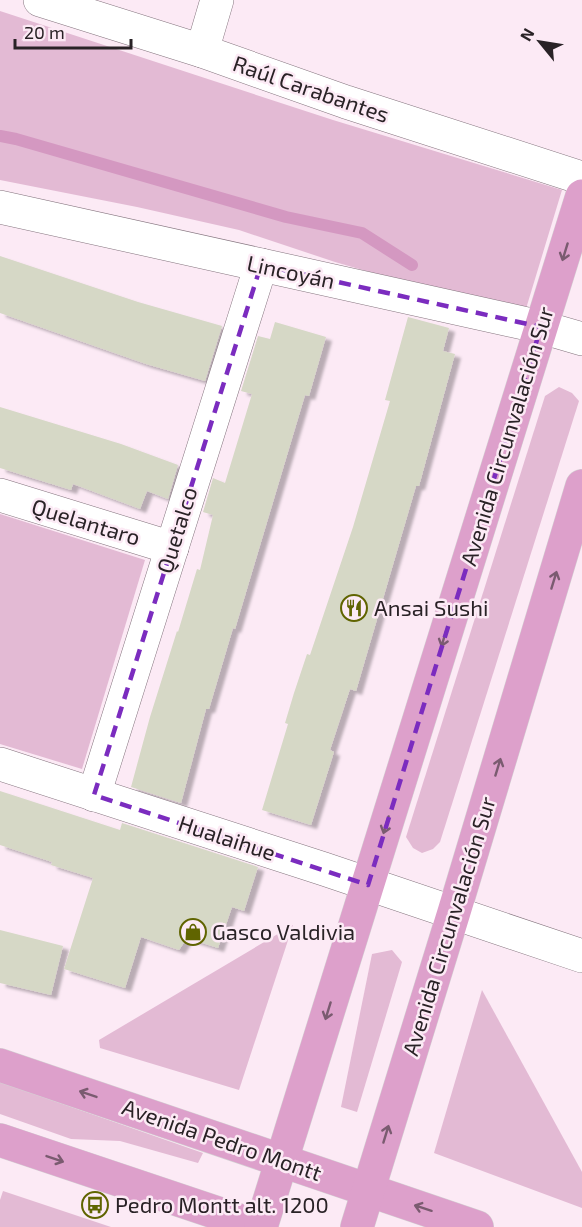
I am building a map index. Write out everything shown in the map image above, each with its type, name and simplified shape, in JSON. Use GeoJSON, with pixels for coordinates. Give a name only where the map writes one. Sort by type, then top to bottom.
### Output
{"type":"FeatureCollection","features":[{"type":"Feature","properties":{"kind":"main road","name":"Avenida Circunvalación Sur"},"geometry":{"type":"LineString","coordinates":[[260,1227],[582,196]]}},
{"type":"Feature","properties":{"kind":"main road","name":"Avenida Circunvalación Sur"},"geometry":{"type":"LineString","coordinates":[[357,1227],[582,486]]}},
{"type":"Feature","properties":{"kind":"main road","name":"Avenida Pedro Montt"},"geometry":{"type":"LineString","coordinates":[[0,1065],[477,1227]]}},
{"type":"Feature","properties":{"kind":"main road"},"geometry":{"type":"LineString","coordinates":[[0,1140],[260,1227]]}},
{"type":"Feature","properties":{"kind":"street","name":"Raúl Carabantes"},"geometry":{"type":"LineString","coordinates":[[40,0],[202,51],[346,102],[582,178]]}},
{"type":"Feature","properties":{"kind":"street"},"geometry":{"type":"LineString","coordinates":[[202,51],[217,0]]}},
{"type":"Feature","properties":{"kind":"street","name":"Lincoyán"},"geometry":{"type":"LineString","coordinates":[[0,207],[541,327],[582,339]]}},
{"type":"Feature","properties":{"kind":"street","name":"Quetalco"},"geometry":{"type":"LineString","coordinates":[[94,795],[261,265]]}},
{"type":"Feature","properties":{"kind":"street","name":"Quelantaro"},"geometry":{"type":"LineString","coordinates":[[0,495],[172,548]]}},
{"type":"Feature","properties":{"kind":"street","name":"Hualaihue"},"geometry":{"type":"LineString","coordinates":[[0,764],[582,956]]}},
{"type":"Feature","properties":{"kind":"highlighted area"},"geometry":{"type":"Polygon","coordinates":[[[261,265],[541,327],[368,885],[94,795],[261,265]]]}},
{"type":"Feature","properties":{"kind":"shaded area"},"geometry":{"type":"Polygon","coordinates":[[[0,11],[333,120],[562,190],[525,312],[404,282],[239,230],[0,180],[0,11]]]}},
{"type":"Feature","properties":{"kind":"shaded area"},"geometry":{"type":"Polygon","coordinates":[[[559,387],[572,393],[579,401],[440,842],[433,849],[422,853],[413,848],[406,837],[545,396],[559,387]]]}},
{"type":"Feature","properties":{"kind":"shaded area"},"geometry":{"type":"Polygon","coordinates":[[[0,514],[145,560],[82,769],[0,744],[0,514]]]}},
{"type":"Feature","properties":{"kind":"shaded area"},"geometry":{"type":"Polygon","coordinates":[[[293,925],[239,1090],[100,1048],[99,1040],[293,925]]]}},
{"type":"Feature","properties":{"kind":"shaded area"},"geometry":{"type":"Polygon","coordinates":[[[392,950],[402,962],[357,1112],[341,1107],[372,954],[392,950]]]}},
{"type":"Feature","properties":{"kind":"shaded area"},"geometry":{"type":"Polygon","coordinates":[[[482,990],[582,1172],[582,1208],[434,1153],[482,990]]]}},
{"type":"Feature","properties":{"kind":"shaded area"},"geometry":{"type":"Polygon","coordinates":[[[0,1082],[203,1153],[198,1163],[120,1141],[71,1139],[0,1114],[0,1082]]]}},
{"type":"Feature","properties":{"kind":"shaded area"},"geometry":{"type":"Polygon","coordinates":[[[3,1191],[111,1227],[0,1227],[0,1200],[3,1191]]]}},
{"type":"Feature","properties":{"kind":"building"},"geometry":{"type":"Polygon","coordinates":[[[0,256],[138,302],[222,326],[205,381],[146,364],[0,313],[0,256]]]}},
{"type":"Feature","properties":{"kind":"building"},"geometry":{"type":"Polygon","coordinates":[[[408,317],[449,328],[443,351],[455,354],[419,486],[416,486],[356,691],[350,689],[330,750],[334,752],[311,825],[262,810],[288,724],[285,723],[294,693],[307,654],[310,655],[353,527],[390,401],[385,400],[408,317]]]}},
{"type":"Feature","properties":{"kind":"building"},"geometry":{"type":"Polygon","coordinates":[[[275,322],[326,337],[309,396],[305,395],[235,629],[233,628],[209,709],[206,709],[181,803],[131,787],[177,631],[197,569],[200,570],[213,515],[203,512],[213,478],[225,483],[252,394],[241,391],[258,336],[270,339],[275,322]]]}},
{"type":"Feature","properties":{"kind":"building"},"geometry":{"type":"Polygon","coordinates":[[[0,407],[121,444],[178,465],[168,499],[147,491],[140,509],[73,484],[71,490],[0,468],[0,407]]]}},
{"type":"Feature","properties":{"kind":"building"},"geometry":{"type":"Polygon","coordinates":[[[0,791],[120,830],[122,823],[258,867],[244,911],[232,907],[218,948],[187,938],[179,950],[141,937],[125,988],[64,969],[93,878],[0,845],[0,791]]]}},
{"type":"Feature","properties":{"kind":"building"},"geometry":{"type":"Polygon","coordinates":[[[0,930],[63,946],[51,995],[0,983],[0,930]]]}},
{"type":"Feature","properties":{"kind":"waterway"},"geometry":{"type":"LineString","coordinates":[[0,136],[286,217],[362,233],[412,265]]}},
{"type":"Feature","properties":{"kind":"place","name":"Ansai Sushi"},"geometry":{"type":"Point","coordinates":[354,608]}},
{"type":"Feature","properties":{"kind":"place","name":"Gasco Valdivia"},"geometry":{"type":"Point","coordinates":[193,932]}},
{"type":"Feature","properties":{"kind":"place","name":"Pedro Montt alt. 1200"},"geometry":{"type":"Point","coordinates":[95,1205]}}]}
